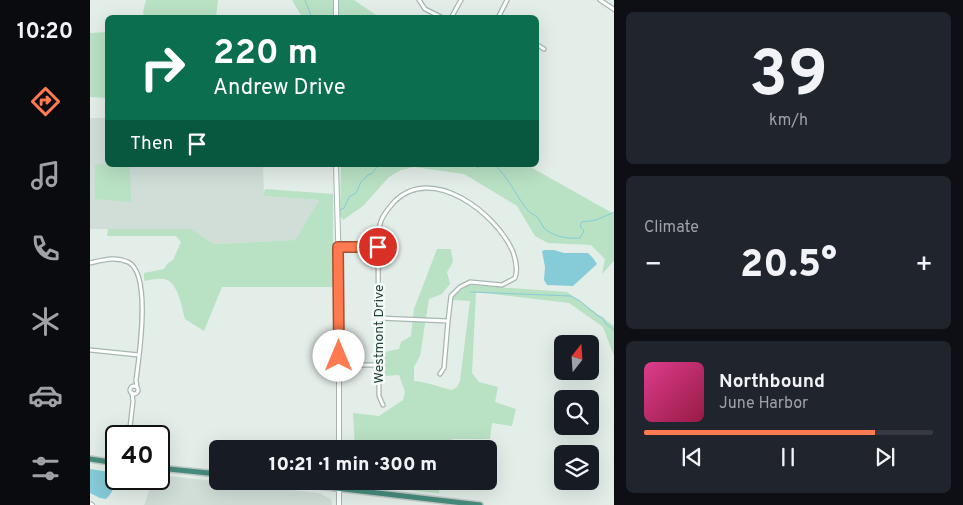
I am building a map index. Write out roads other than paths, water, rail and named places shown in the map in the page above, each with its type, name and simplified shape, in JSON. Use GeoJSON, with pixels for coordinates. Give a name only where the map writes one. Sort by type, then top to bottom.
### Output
{"type":"FeatureCollection","features":[{"type":"Feature","properties":{"kind":"highway"},"geometry":{"type":"LineString","coordinates":[[90,459],[105,461]]}},
{"type":"Feature","properties":{"kind":"highway"},"geometry":{"type":"LineString","coordinates":[[170,469],[209,473]]}},
{"type":"Feature","properties":{"kind":"highway"},"geometry":{"type":"LineString","coordinates":[[348,490],[480,505]]}},
{"type":"Feature","properties":{"kind":"street"},"geometry":{"type":"LineString","coordinates":[[336,0],[336,15]]}},
{"type":"Feature","properties":{"kind":"street"},"geometry":{"type":"LineString","coordinates":[[420,0],[425,8],[438,15]]}},
{"type":"Feature","properties":{"kind":"street"},"geometry":{"type":"LineString","coordinates":[[453,15],[461,0]]}},
{"type":"Feature","properties":{"kind":"street"},"geometry":{"type":"LineString","coordinates":[[500,15],[507,0]]}},
{"type":"Feature","properties":{"kind":"street"},"geometry":{"type":"LineString","coordinates":[[600,0],[614,10]]}},
{"type":"Feature","properties":{"kind":"street"},"geometry":{"type":"LineString","coordinates":[[539,46],[544,49]]}},
{"type":"Feature","properties":{"kind":"street"},"geometry":{"type":"LineString","coordinates":[[336,167],[339,440]]}},
{"type":"Feature","properties":{"kind":"street","name":"Westmont Drive"},"geometry":{"type":"LineString","coordinates":[[383,405],[379,396],[379,227],[386,212],[407,192],[430,188],[458,196],[476,207],[493,221],[506,238],[515,258],[517,270],[515,278],[502,284],[470,282],[451,296],[444,368],[440,374]]}},
{"type":"Feature","properties":{"kind":"street"},"geometry":{"type":"LineString","coordinates":[[338,247],[378,247]]}},
{"type":"Feature","properties":{"kind":"street"},"geometry":{"type":"LineString","coordinates":[[90,263],[118,258],[129,262],[138,276],[143,317],[136,380],[134,387],[130,390],[134,394]]}},
{"type":"Feature","properties":{"kind":"street"},"geometry":{"type":"LineString","coordinates":[[378,318],[448,321]]}},
{"type":"Feature","properties":{"kind":"street"},"geometry":{"type":"LineString","coordinates":[[90,350],[139,355]]}},
{"type":"Feature","properties":{"kind":"street"},"geometry":{"type":"LineString","coordinates":[[339,365],[379,365]]}},
{"type":"Feature","properties":{"kind":"street"},"geometry":{"type":"LineString","coordinates":[[130,425],[134,394],[138,390],[134,387]]}},
{"type":"Feature","properties":{"kind":"street"},"geometry":{"type":"LineString","coordinates":[[339,490],[339,505]]}},
{"type":"Feature","properties":{"kind":"water"},"geometry":{"type":"Polygon","coordinates":[[[542,251],[564,253],[588,253],[597,264],[573,286],[547,285],[544,280],[545,267],[542,251]]]}},
{"type":"Feature","properties":{"kind":"water"},"geometry":{"type":"Polygon","coordinates":[[[90,469],[105,471],[105,490],[112,490],[111,493],[106,499],[90,493],[90,469]]]}},
{"type":"Feature","properties":{"kind":"waterway"},"geometry":{"type":"LineString","coordinates":[[305,0],[311,15]]}},
{"type":"Feature","properties":{"kind":"waterway"},"geometry":{"type":"LineString","coordinates":[[340,210],[344,208],[349,197],[356,193],[361,182],[377,167]]}},
{"type":"Feature","properties":{"kind":"waterway"},"geometry":{"type":"LineString","coordinates":[[497,167],[527,210],[538,218],[544,228],[556,235],[566,238],[580,238],[584,231],[580,226],[582,222],[596,220],[614,212]]}},
{"type":"Feature","properties":{"kind":"waterway"},"geometry":{"type":"LineString","coordinates":[[471,292],[571,296],[603,318],[605,323],[614,330]]}}]}
